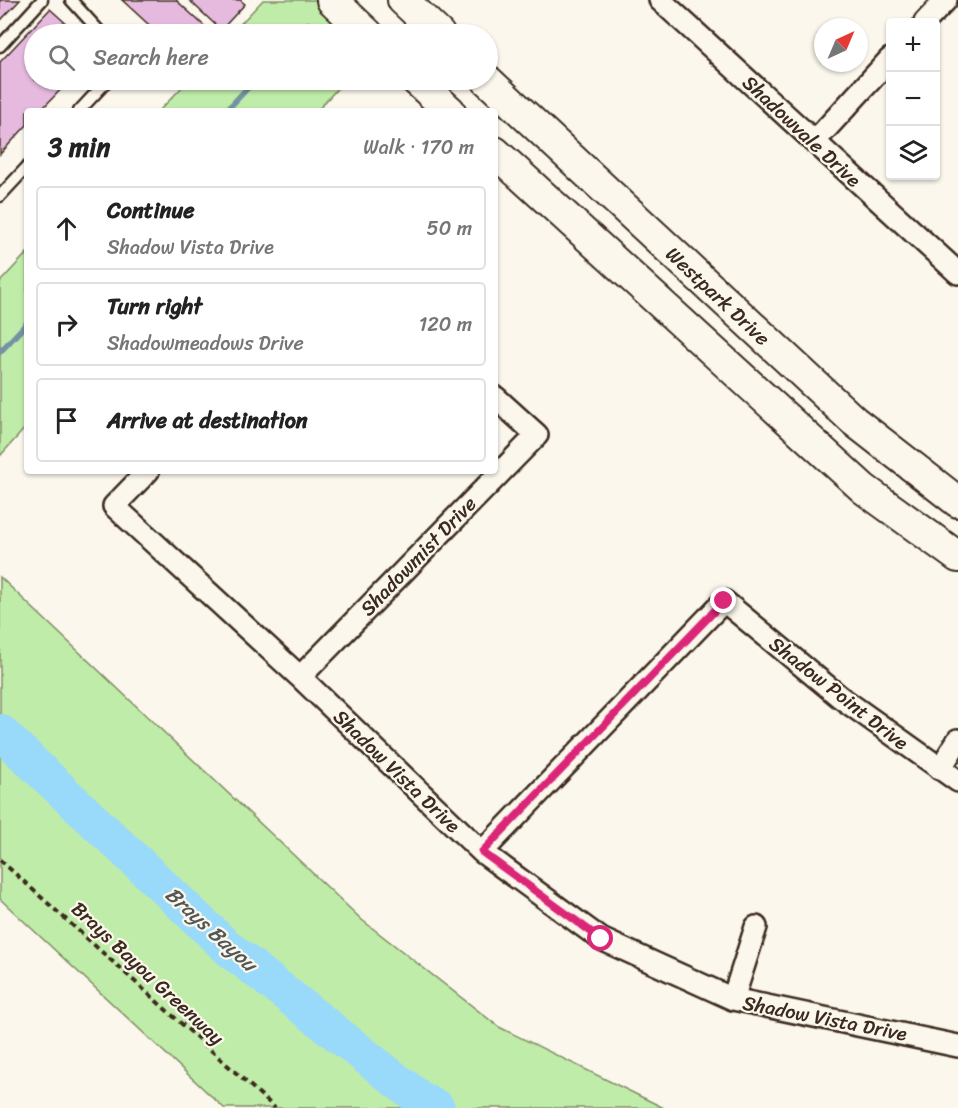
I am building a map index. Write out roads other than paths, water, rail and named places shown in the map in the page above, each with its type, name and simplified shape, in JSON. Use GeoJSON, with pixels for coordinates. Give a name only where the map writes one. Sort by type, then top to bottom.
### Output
{"type":"FeatureCollection","features":[{"type":"Feature","properties":{"kind":"main road"},"geometry":{"type":"LineString","coordinates":[[332,0],[357,24]]}},
{"type":"Feature","properties":{"kind":"main road"},"geometry":{"type":"LineString","coordinates":[[403,0],[428,24]]}},
{"type":"Feature","properties":{"kind":"main road"},"geometry":{"type":"LineString","coordinates":[[427,90],[447,108]]}},
{"type":"Feature","properties":{"kind":"main road","name":"Westpark Drive"},"geometry":{"type":"LineString","coordinates":[[498,90],[854,421],[958,501]]}},
{"type":"Feature","properties":{"kind":"main road"},"geometry":{"type":"LineString","coordinates":[[498,155],[864,489],[958,557]]}},
{"type":"Feature","properties":{"kind":"street","name":"Shadowvale Drive"},"geometry":{"type":"LineString","coordinates":[[660,0],[958,273]]}},
{"type":"Feature","properties":{"kind":"street"},"geometry":{"type":"LineString","coordinates":[[928,18],[945,0]]}},
{"type":"Feature","properties":{"kind":"street"},"geometry":{"type":"LineString","coordinates":[[814,142],[886,64]]}},
{"type":"Feature","properties":{"kind":"street","name":"Shadowmist Drive"},"geometry":{"type":"LineString","coordinates":[[300,677],[537,435],[498,400]]}},
{"type":"Feature","properties":{"kind":"street","name":"Shadow Vista Drive"},"geometry":{"type":"LineString","coordinates":[[145,474],[114,506],[300,677],[482,852],[601,939],[733,999],[958,1046]]}},
{"type":"Feature","properties":{"kind":"street","name":"Shadow Point Drive"},"geometry":{"type":"LineString","coordinates":[[482,852],[724,601],[840,698],[958,781]]}},
{"type":"Feature","properties":{"kind":"street"},"geometry":{"type":"LineString","coordinates":[[940,769],[958,740]]}},
{"type":"Feature","properties":{"kind":"street"},"geometry":{"type":"LineString","coordinates":[[733,999],[756,927]]}},
{"type":"Feature","properties":{"kind":"lane"},"geometry":{"type":"LineString","coordinates":[[0,46],[42,0]]}},
{"type":"Feature","properties":{"kind":"lane"},"geometry":{"type":"LineString","coordinates":[[73,1],[93,24]]}},
{"type":"Feature","properties":{"kind":"lane"},"geometry":{"type":"LineString","coordinates":[[82,108],[99,90]]}},
{"type":"Feature","properties":{"kind":"lane"},"geometry":{"type":"LineString","coordinates":[[0,196],[24,170]]}},
{"type":"Feature","properties":{"kind":"waterway"},"geometry":{"type":"LineString","coordinates":[[229,108],[246,90]]}},
{"type":"Feature","properties":{"kind":"waterway"},"geometry":{"type":"LineString","coordinates":[[0,352],[24,326]]}},
{"type":"Feature","properties":{"kind":"waterway","name":"Brays Bayou"},"geometry":{"type":"LineString","coordinates":[[0,732],[229,949],[420,1099],[437,1108]]}}]}
